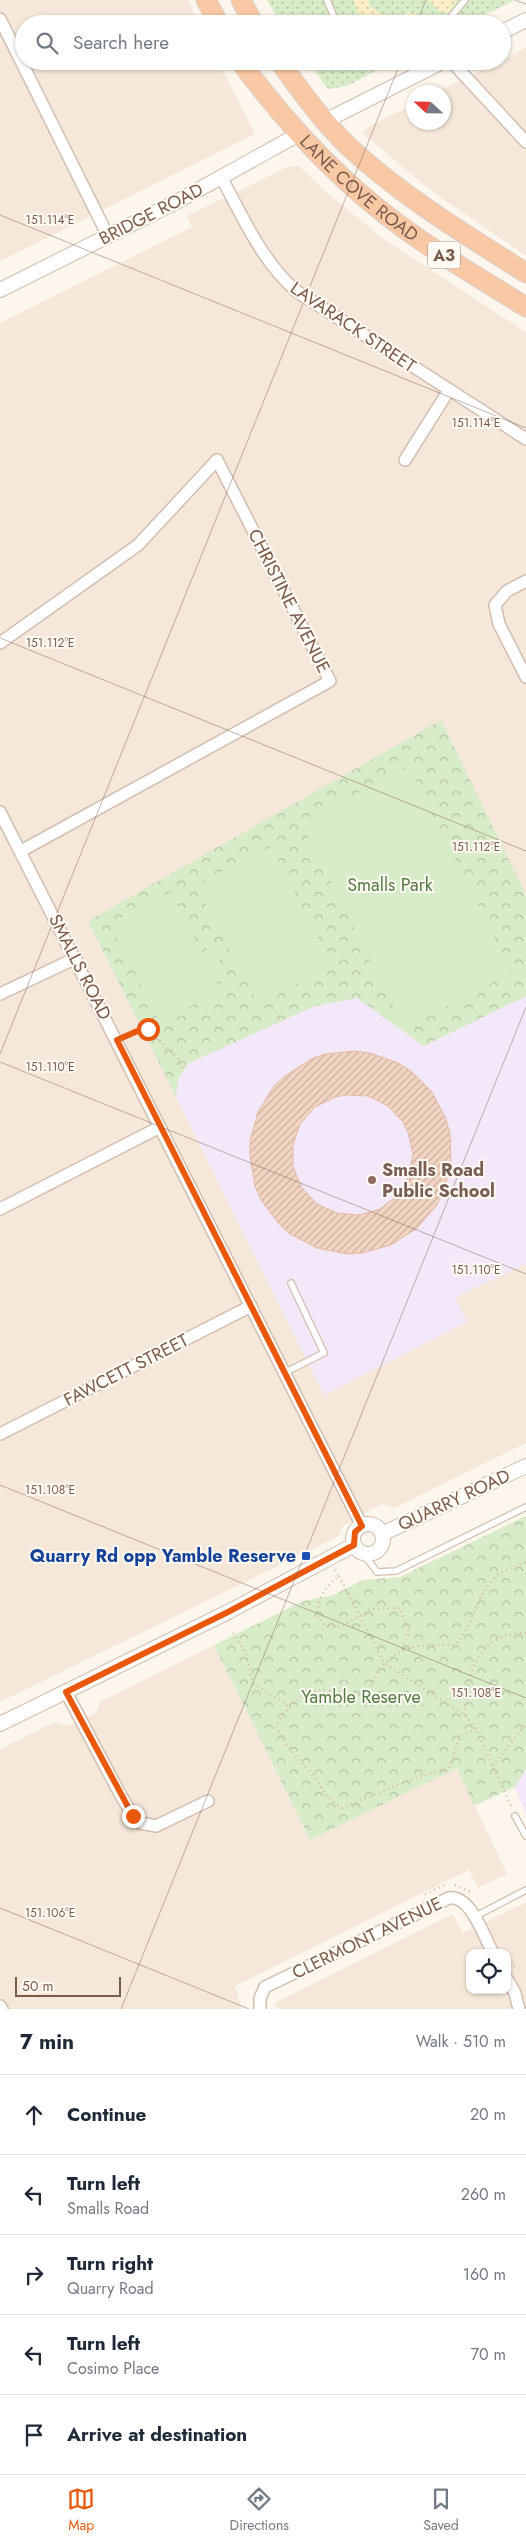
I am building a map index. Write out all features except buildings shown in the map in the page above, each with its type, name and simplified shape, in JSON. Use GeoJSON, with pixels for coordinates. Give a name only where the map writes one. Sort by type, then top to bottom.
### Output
{"type":"FeatureCollection","features":[{"type":"Feature","properties":{"kind":"highway"},"geometry":{"type":"LineString","coordinates":[[206,0],[214,15]]}},
{"type":"Feature","properties":{"kind":"highway"},"geometry":{"type":"LineString","coordinates":[[241,0],[249,15]]}},
{"type":"Feature","properties":{"kind":"highway","name":"LANE COVE ROAD"},"geometry":{"type":"LineString","coordinates":[[247,70],[299,134],[343,178],[398,224],[526,307]]}},
{"type":"Feature","properties":{"kind":"highway","name":"LANE COVE ROAD"},"geometry":{"type":"LineString","coordinates":[[286,70],[325,121],[377,172],[422,207],[526,273]]}},
{"type":"Feature","properties":{"kind":"highway"},"geometry":{"type":"LineString","coordinates":[[299,134],[325,121]]}},
{"type":"Feature","properties":{"kind":"street"},"geometry":{"type":"LineString","coordinates":[[0,19],[15,49]]}},
{"type":"Feature","properties":{"kind":"street"},"geometry":{"type":"LineString","coordinates":[[511,28],[526,20]]}},
{"type":"Feature","properties":{"kind":"street"},"geometry":{"type":"LineString","coordinates":[[25,70],[108,236]]}},
{"type":"Feature","properties":{"kind":"street"},"geometry":{"type":"LineString","coordinates":[[325,121],[426,70]]}},
{"type":"Feature","properties":{"kind":"street"},"geometry":{"type":"LineString","coordinates":[[459,70],[526,142]]}},
{"type":"Feature","properties":{"kind":"street","name":"BRIDGE ROAD"},"geometry":{"type":"LineString","coordinates":[[0,290],[108,236],[299,134]]}},
{"type":"Feature","properties":{"kind":"street","name":"LAVARACK STREET"},"geometry":{"type":"LineString","coordinates":[[221,177],[257,244],[286,282],[307,300],[526,439]]}},
{"type":"Feature","properties":{"kind":"street"},"geometry":{"type":"LineString","coordinates":[[405,460],[449,390]]}},
{"type":"Feature","properties":{"kind":"street","name":"CHRISTINE AVENUE"},"geometry":{"type":"LineString","coordinates":[[0,643],[138,545],[217,460],[330,681],[21,851]]}},
{"type":"Feature","properties":{"kind":"street"},"geometry":{"type":"LineString","coordinates":[[526,581],[507,591],[496,605],[499,624],[526,677]]}},
{"type":"Feature","properties":{"kind":"street","name":"SMALLS ROAD"},"geometry":{"type":"LineString","coordinates":[[0,812],[76,958],[362,1526]]}},
{"type":"Feature","properties":{"kind":"street"},"geometry":{"type":"LineString","coordinates":[[0,994],[76,958]]}},
{"type":"Feature","properties":{"kind":"street"},"geometry":{"type":"LineString","coordinates":[[0,1209],[160,1126]]}},
{"type":"Feature","properties":{"kind":"street","name":"FAWCETT STREET"},"geometry":{"type":"LineString","coordinates":[[0,1434],[251,1306]]}},
{"type":"Feature","properties":{"kind":"street","name":"QUARRY ROAD"},"geometry":{"type":"LineString","coordinates":[[382,1534],[526,1466]]}},
{"type":"Feature","properties":{"kind":"street"},"geometry":{"type":"LineString","coordinates":[[0,1724],[228,1612],[326,1559],[358,1549],[372,1554],[380,1548],[382,1534],[376,1526],[362,1526],[355,1532],[358,1549]]}},
{"type":"Feature","properties":{"kind":"street"},"geometry":{"type":"LineString","coordinates":[[66,1692],[120,1794],[133,1816],[140,1823],[156,1826],[208,1801]]}},
{"type":"Feature","properties":{"kind":"street","name":"CLERMONT AVENUE"},"geometry":{"type":"LineString","coordinates":[[260,2009],[260,1998],[265,1987],[443,1900],[453,1898],[463,1900],[491,1949]]}},
{"type":"Feature","properties":{"kind":"street"},"geometry":{"type":"LineString","coordinates":[[519,2009],[520,1986]]}},
{"type":"Feature","properties":{"kind":"lane"},"geometry":{"type":"LineString","coordinates":[[327,0],[334,15]]}},
{"type":"Feature","properties":{"kind":"lane"},"geometry":{"type":"LineString","coordinates":[[452,15],[465,0]]}},
{"type":"Feature","properties":{"kind":"lane"},"geometry":{"type":"LineString","coordinates":[[284,1373],[324,1353],[290,1283]]}},
{"type":"Feature","properties":{"kind":"lane"},"geometry":{"type":"LineString","coordinates":[[358,1549],[377,1572],[396,1571],[526,1507]]}},
{"type":"Feature","properties":{"kind":"lane"},"geometry":{"type":"LineString","coordinates":[[515,1816],[526,1836]]}},
{"type":"Feature","properties":{"kind":"lane"},"geometry":{"type":"LineString","coordinates":[[474,1917],[526,1890]]}},
{"type":"Feature","properties":{"kind":"path"},"geometry":{"type":"LineString","coordinates":[[117,1040],[142,1029],[148,1029],[178,1059],[184,1069]]}},
{"type":"Feature","properties":{"kind":"path"},"geometry":{"type":"LineString","coordinates":[[326,1559],[339,1576],[384,1664],[465,1714],[476,1729],[515,1816]]}},
{"type":"Feature","properties":{"kind":"path"},"geometry":{"type":"LineString","coordinates":[[402,1649],[455,1646],[466,1633],[484,1590],[499,1572],[526,1562]]}},
{"type":"Feature","properties":{"kind":"path"},"geometry":{"type":"LineString","coordinates":[[339,1576],[326,1586],[318,1604],[317,1616],[325,1625],[341,1627],[370,1609],[400,1608],[409,1632],[402,1649],[384,1664],[371,1689],[358,1696],[322,1688],[302,1695],[289,1707],[276,1725],[280,1738],[314,1777],[326,1798],[342,1808],[415,1778],[449,1768],[460,1736],[476,1729]]}},
{"type":"Feature","properties":{"kind":"path"},"geometry":{"type":"LineString","coordinates":[[233,1633],[246,1654],[252,1683],[289,1707]]}},
{"type":"Feature","properties":{"kind":"path"},"geometry":{"type":"LineString","coordinates":[[465,1714],[468,1676],[476,1660],[486,1648],[501,1638],[526,1633]]}},
{"type":"Feature","properties":{"kind":"path"},"geometry":{"type":"LineString","coordinates":[[493,1767],[526,1724]]}},
{"type":"Feature","properties":{"kind":"path"},"geometry":{"type":"LineString","coordinates":[[511,1963],[520,1986]]}},
{"type":"Feature","properties":{"kind":"shaded area"},"geometry":{"type":"Polygon","coordinates":[[[0,0],[188,0],[195,15],[15,15],[15,70],[223,70],[255,134],[0,261],[0,0]]]}},
{"type":"Feature","properties":{"kind":"shaded area"},"geometry":{"type":"Polygon","coordinates":[[[526,47],[526,256],[433,192],[362,133],[370,126],[406,108],[406,130],[451,130],[451,85],[483,70],[511,70],[511,56],[526,47]]]}},
{"type":"Feature","properties":{"kind":"shaded area"},"geometry":{"type":"Polygon","coordinates":[[[289,166],[299,166],[327,193],[385,240],[526,332],[526,1443],[394,1508],[381,1504],[342,1527],[339,1536],[0,1702],[0,323],[192,227],[187,216],[289,166]]]}},
{"type":"Feature","properties":{"kind":"shaded area","name":"Smalls Road Public School"},"geometry":{"type":"Polygon","coordinates":[[[526,996],[526,1264],[455,1297],[467,1322],[324,1395],[176,1097],[178,1079],[189,1063],[315,1006],[357,998],[424,1046],[526,996]]]}},
{"type":"Feature","properties":{"kind":"shaded area"},"geometry":{"type":"Polygon","coordinates":[[[214,1645],[310,1840],[457,1768],[507,1874],[478,1888],[469,1870],[235,1986],[242,2009],[0,2009],[0,1749],[55,1722],[69,1726],[96,1713],[100,1702],[214,1645]]]}},
{"type":"Feature","properties":{"kind":"shaded area"},"geometry":{"type":"Polygon","coordinates":[[[526,1769],[526,1815],[515,1787],[526,1769]]]}},
{"type":"Feature","properties":{"kind":"shaded area"},"geometry":{"type":"Polygon","coordinates":[[[526,1902],[526,2009],[277,2009],[275,2003],[453,1914],[463,1933],[526,1902]]]}},
{"type":"Feature","properties":{"kind":"green space"},"geometry":{"type":"Polygon","coordinates":[[[267,0],[515,0],[484,15],[276,15],[267,0]]]}},
{"type":"Feature","properties":{"kind":"green space"},"geometry":{"type":"Polygon","coordinates":[[[314,70],[377,70],[347,86],[328,89],[314,70]]]}},
{"type":"Feature","properties":{"kind":"green space","name":"Smalls Park"},"geometry":{"type":"Polygon","coordinates":[[[441,720],[526,895],[526,996],[424,1046],[357,998],[315,1006],[189,1063],[178,1079],[176,1097],[88,921],[441,720]]]}},
{"type":"Feature","properties":{"kind":"green space"},"geometry":{"type":"Polygon","coordinates":[[[409,767],[512,973],[404,1027],[301,822],[409,767]]]}},
{"type":"Feature","properties":{"kind":"green space"},"geometry":{"type":"Polygon","coordinates":[[[271,847],[332,965],[258,1004],[197,886],[271,847]]]}},
{"type":"Feature","properties":{"kind":"green space"},"geometry":{"type":"Polygon","coordinates":[[[171,892],[221,991],[160,1022],[110,923],[171,892]]]}},
{"type":"Feature","properties":{"kind":"green space"},"geometry":{"type":"Polygon","coordinates":[[[209,934],[229,984],[222,987],[202,937],[209,934]]]}},
{"type":"Feature","properties":{"kind":"green space","name":"Yamble Reserve"},"geometry":{"type":"Polygon","coordinates":[[[526,1516],[526,1769],[515,1787],[474,1806],[457,1768],[310,1840],[214,1645],[303,1601],[333,1595],[363,1580],[400,1577],[526,1516]]]}},
{"type":"Feature","properties":{"kind":"sand"},"geometry":{"type":"Polygon","coordinates":[[[354,0],[368,0],[370,7],[382,14],[360,15],[354,0]]]}},
{"type":"Feature","properties":{"kind":"sand"},"geometry":{"type":"Polygon","coordinates":[[[428,0],[456,0],[450,11],[445,13],[440,12],[428,0]]]}},
{"type":"Feature","properties":{"kind":"sand"},"geometry":{"type":"Polygon","coordinates":[[[408,12],[417,14],[417,15],[403,15],[408,12]]]}},
{"type":"Feature","properties":{"kind":"place","name":"Smalls Road Public School"},"geometry":{"type":"Point","coordinates":[372,1180]}},
{"type":"Feature","properties":{"kind":"place","name":"Quarry Rd opp Yamble Reserve"},"geometry":{"type":"Point","coordinates":[306,1556]}},
{"type":"Feature","properties":{"kind":"route"},"geometry":{"type":"LineString","coordinates":[[133,1816],[66,1692],[228,1612],[354,1545],[355,1532],[362,1526],[117,1040],[142,1029],[148,1029]]}}]}
